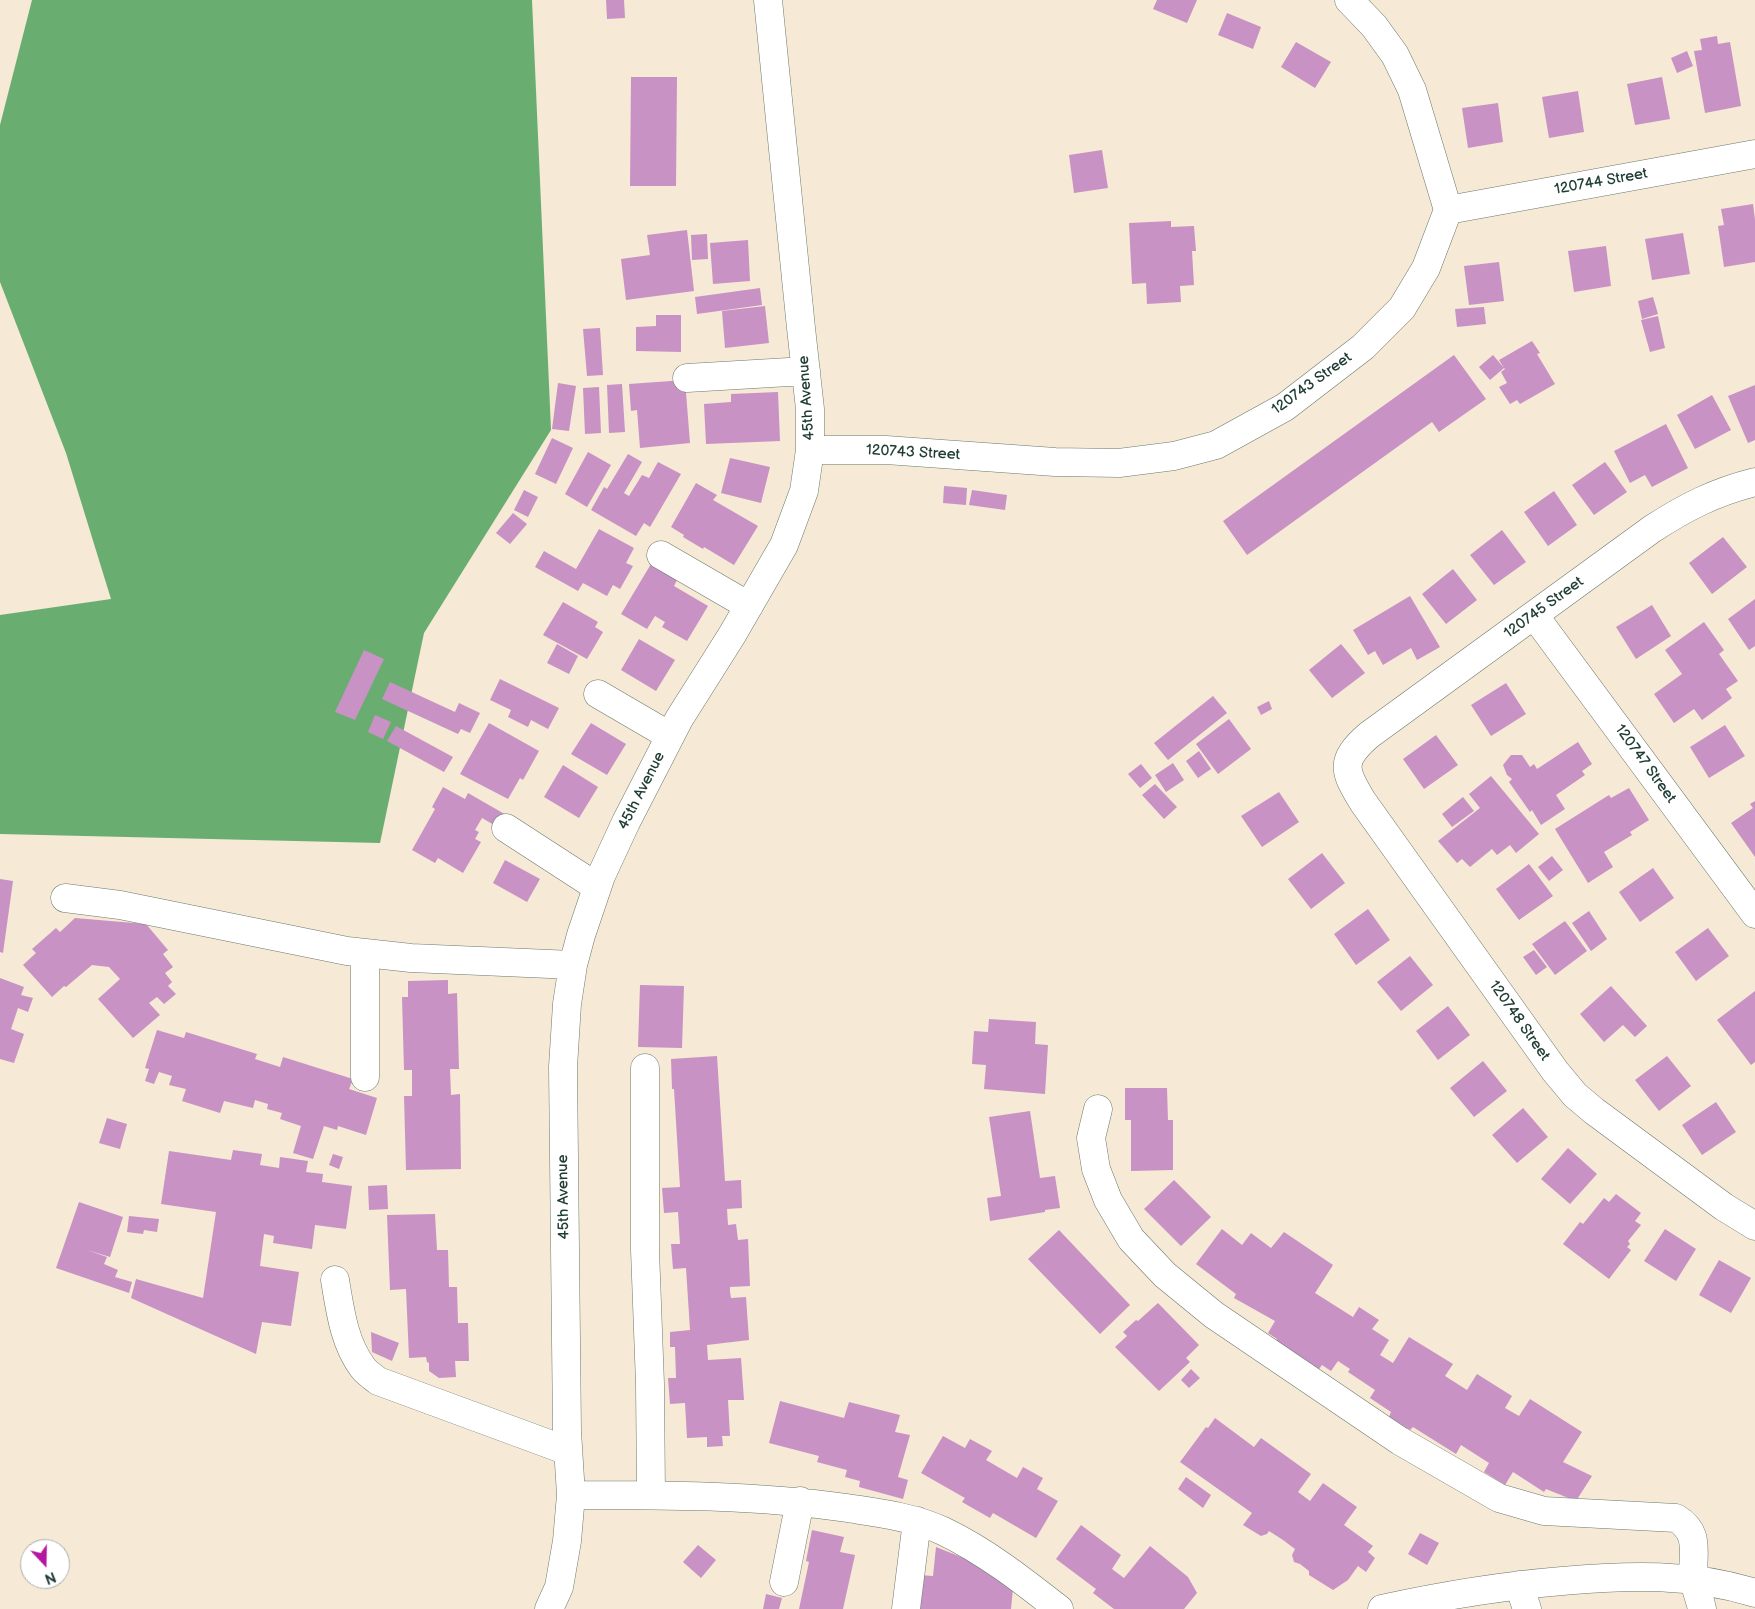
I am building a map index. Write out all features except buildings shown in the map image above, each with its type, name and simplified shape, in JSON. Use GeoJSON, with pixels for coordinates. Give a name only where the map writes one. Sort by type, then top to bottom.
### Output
{"type":"FeatureCollection","features":[{"type":"Feature","properties":{"kind":"street","name":"45th Avenue"},"geometry":{"type":"LineString","coordinates":[[549,1609],[559,1587],[567,1540],[570,1495],[563,1067],[567,1004],[573,965],[597,887],[626,822],[670,736],[784,545],[804,491],[810,450],[810,409],[768,0]]}},
{"type":"Feature","properties":{"kind":"street"},"geometry":{"type":"LineString","coordinates":[[1349,0],[1374,26],[1395,55],[1408,81],[1448,210]]}},
{"type":"Feature","properties":{"kind":"street","name":"120744 Street"},"geometry":{"type":"LineString","coordinates":[[1448,210],[1755,154]]}},
{"type":"Feature","properties":{"kind":"street","name":"120743 Street"},"geometry":{"type":"LineString","coordinates":[[810,450],[886,450],[1055,462],[1119,463],[1174,456],[1216,445],[1285,407],[1363,347],[1402,308],[1426,268],[1448,210]]}},
{"type":"Feature","properties":{"kind":"street"},"geometry":{"type":"LineString","coordinates":[[687,378],[806,371]]}},
{"type":"Feature","properties":{"kind":"street","name":"120745 Street"},"geometry":{"type":"LineString","coordinates":[[1348,759],[1352,752],[1369,735],[1678,512],[1705,498],[1734,487],[1755,482]]}},
{"type":"Feature","properties":{"kind":"street"},"geometry":{"type":"LineString","coordinates":[[661,555],[749,606]]}},
{"type":"Feature","properties":{"kind":"street","name":"120747 Street"},"geometry":{"type":"LineString","coordinates":[[1534,615],[1755,914]]}},
{"type":"Feature","properties":{"kind":"street"},"geometry":{"type":"LineString","coordinates":[[598,694],[670,736]]}},
{"type":"Feature","properties":{"kind":"street","name":"120748 Street"},"geometry":{"type":"LineString","coordinates":[[1348,759],[1350,779],[1363,802],[1555,1071],[1575,1094],[1594,1111],[1724,1207],[1755,1226]]}},
{"type":"Feature","properties":{"kind":"street"},"geometry":{"type":"LineString","coordinates":[[506,828],[597,887]]}},
{"type":"Feature","properties":{"kind":"street"},"geometry":{"type":"LineString","coordinates":[[65,898],[120,905],[365,953],[411,958],[573,965]]}},
{"type":"Feature","properties":{"kind":"street"},"geometry":{"type":"LineString","coordinates":[[365,953],[365,1076]]}},
{"type":"Feature","properties":{"kind":"street"},"geometry":{"type":"LineString","coordinates":[[645,1068],[645,1250],[650,1384],[651,1495]]}},
{"type":"Feature","properties":{"kind":"street"},"geometry":{"type":"LineString","coordinates":[[1098,1110],[1091,1138],[1096,1169],[1108,1200],[1131,1239],[1165,1275],[1214,1315],[1400,1440],[1499,1498],[1544,1511],[1676,1518],[1686,1524],[1692,1534],[1694,1579],[1702,1609]]}},
{"type":"Feature","properties":{"kind":"street"},"geometry":{"type":"LineString","coordinates":[[335,1280],[342,1318],[351,1346],[364,1369],[378,1381],[568,1450]]}},
{"type":"Feature","properties":{"kind":"street"},"geometry":{"type":"LineString","coordinates":[[570,1495],[651,1495],[800,1501],[884,1514],[942,1530],[989,1556],[1050,1606]]}},
{"type":"Feature","properties":{"kind":"street"},"geometry":{"type":"LineString","coordinates":[[784,1582],[800,1501]]}},
{"type":"Feature","properties":{"kind":"street"},"geometry":{"type":"LineString","coordinates":[[906,1609],[918,1522]]}},
{"type":"Feature","properties":{"kind":"street"},"geometry":{"type":"LineString","coordinates":[[1382,1609],[1423,1600],[1523,1597],[1608,1576],[1655,1576],[1694,1579],[1732,1586],[1755,1593]]}},
{"type":"Feature","properties":{"kind":"green space"},"geometry":{"type":"Polygon","coordinates":[[[32,0],[532,0],[551,430],[424,633],[380,843],[0,834],[0,615],[111,599],[66,453],[0,282],[0,125],[32,0]]]}}]}
